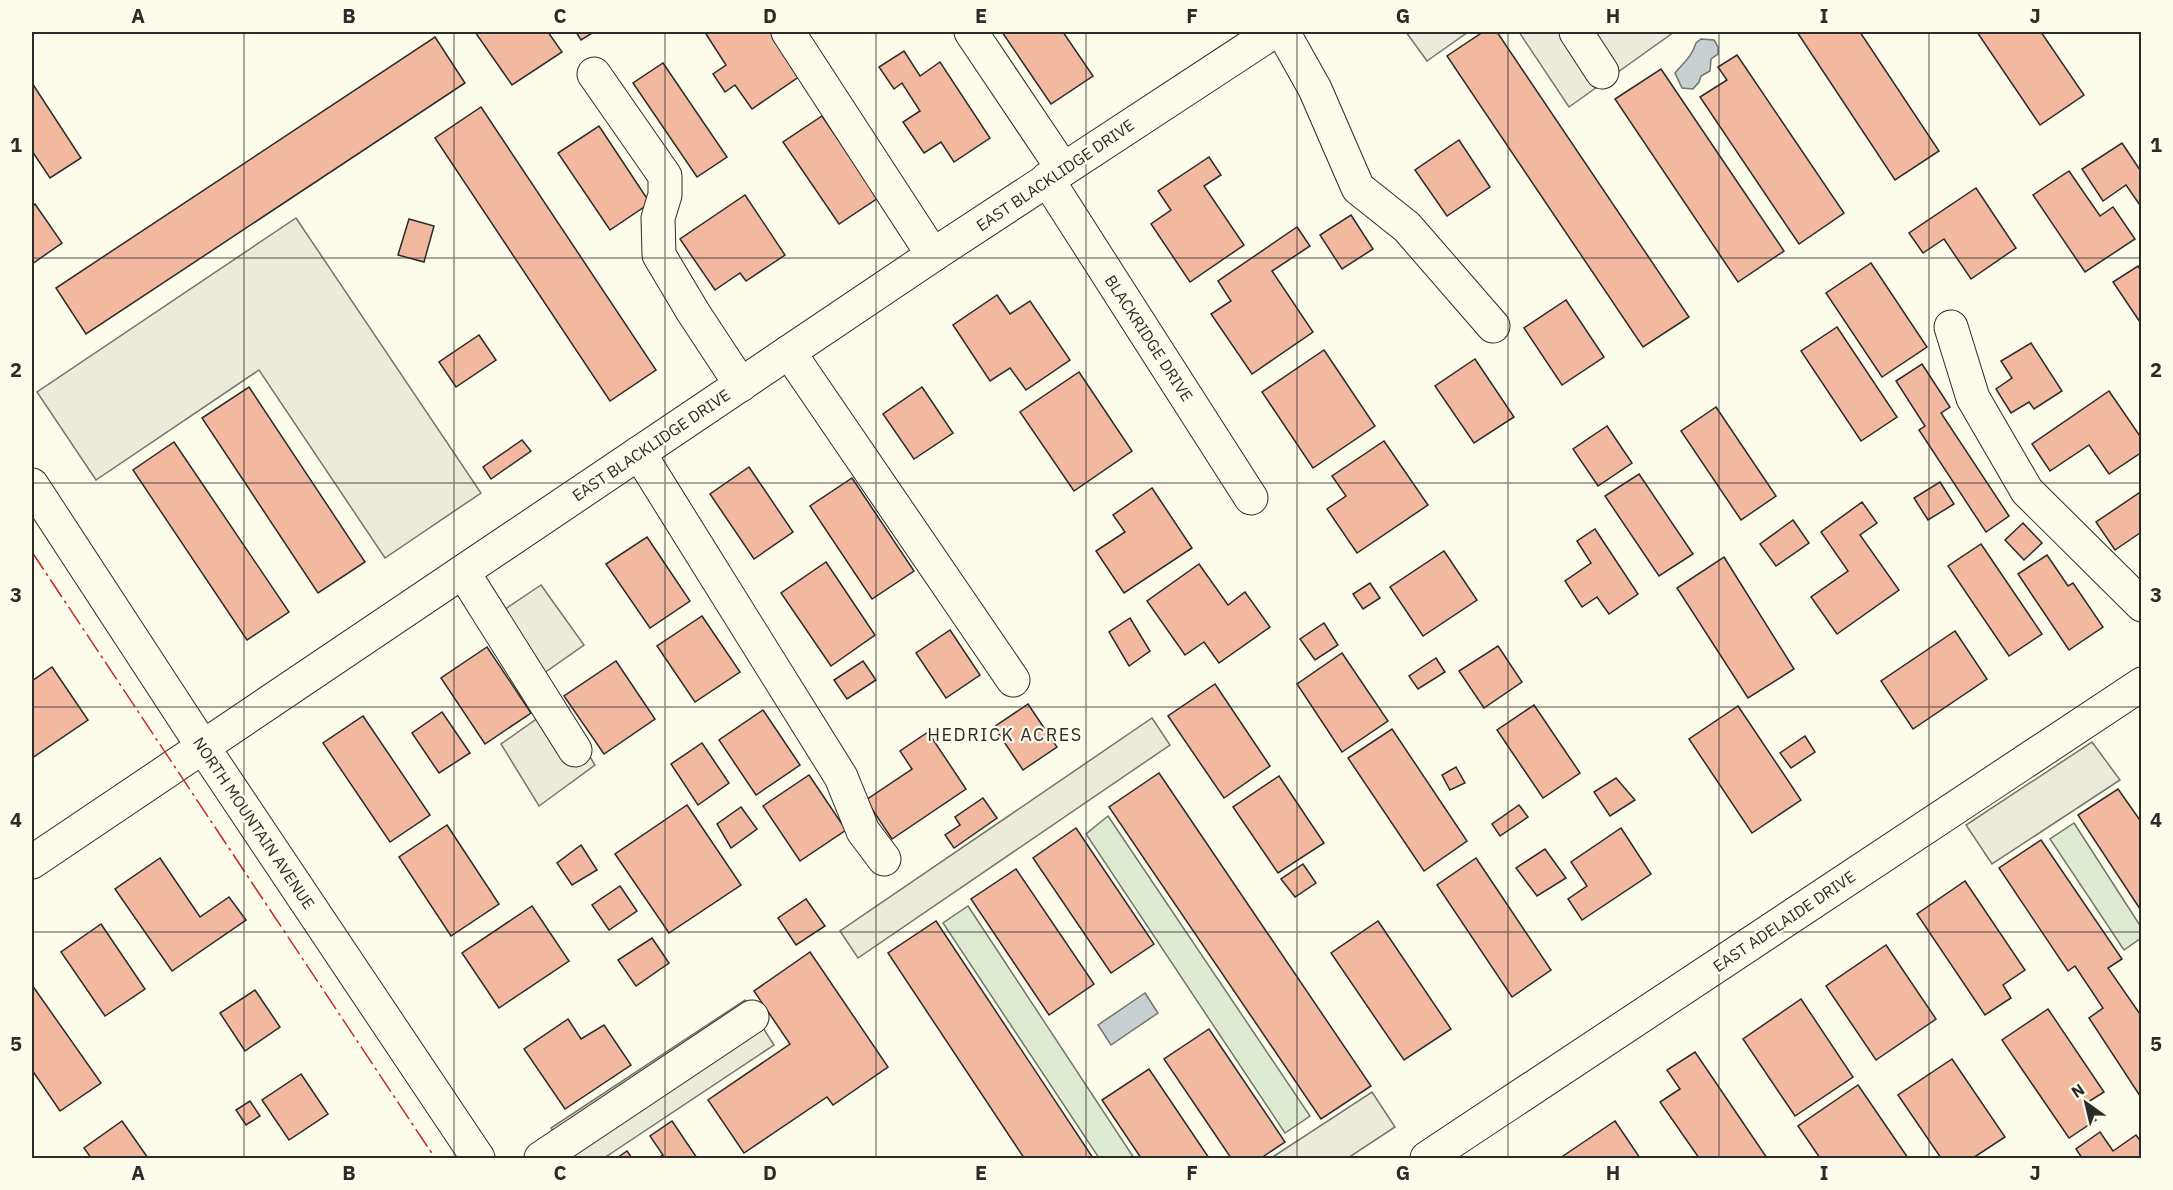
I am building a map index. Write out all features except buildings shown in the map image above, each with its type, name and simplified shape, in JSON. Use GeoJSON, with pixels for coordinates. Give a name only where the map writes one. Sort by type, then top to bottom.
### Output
{"type":"FeatureCollection","features":[{"type":"Feature","properties":{"kind":"street"},"geometry":{"type":"LineString","coordinates":[[788,32],[933,255]]}},
{"type":"Feature","properties":{"kind":"street","name":"BLACKRIDGE DRIVE"},"geometry":{"type":"LineString","coordinates":[[971,32],[1251,498]]}},
{"type":"Feature","properties":{"kind":"street","name":"EAST BLACKLIDGE DRIVE"},"geometry":{"type":"LineString","coordinates":[[32,862],[1055,174],[1230,43],[1273,32]]}},
{"type":"Feature","properties":{"kind":"street"},"geometry":{"type":"LineString","coordinates":[[1283,32],[1315,89],[1358,188],[1407,227],[1493,326]]}},
{"type":"Feature","properties":{"kind":"street"},"geometry":{"type":"LineString","coordinates":[[1576,32],[1602,72]]}},
{"type":"Feature","properties":{"kind":"street"},"geometry":{"type":"LineString","coordinates":[[594,74],[665,176],[665,195],[658,218],[659,255],[741,385]]}},
{"type":"Feature","properties":{"kind":"street"},"geometry":{"type":"LineString","coordinates":[[1951,327],[1973,398],[2027,491],[2142,605]]}},
{"type":"Feature","properties":{"kind":"street"},"geometry":{"type":"LineString","coordinates":[[789,352],[1013,680]]}},
{"type":"Feature","properties":{"kind":"street"},"geometry":{"type":"LineString","coordinates":[[639,453],[841,777],[863,831],[884,859]]}},
{"type":"Feature","properties":{"kind":"street","name":"NORTH MOUNTAIN AVENUE"},"geometry":{"type":"LineString","coordinates":[[32,486],[203,747],[478,1158]]}},
{"type":"Feature","properties":{"kind":"street"},"geometry":{"type":"LineString","coordinates":[[463,572],[575,750]]}},
{"type":"Feature","properties":{"kind":"street","name":"EAST ADELAIDE DRIVE"},"geometry":{"type":"LineString","coordinates":[[1426,1158],[2142,684]]}},
{"type":"Feature","properties":{"kind":"street"},"geometry":{"type":"LineString","coordinates":[[541,1158],[752,1017]]}},
{"type":"Feature","properties":{"kind":"green space"},"geometry":{"type":"Polygon","coordinates":[[[1108,816],[1310,1116],[1285,1133],[1086,834],[1108,816]]]}},
{"type":"Feature","properties":{"kind":"green space"},"geometry":{"type":"Polygon","coordinates":[[[2074,823],[2141,927],[2141,938],[2124,950],[2050,839],[2074,823]]]}},
{"type":"Feature","properties":{"kind":"green space"},"geometry":{"type":"Polygon","coordinates":[[[968,906],[1134,1158],[1099,1158],[943,923],[968,906]]]}},
{"type":"Feature","properties":{"kind":"shaded area"},"geometry":{"type":"Polygon","coordinates":[[[1406,32],[1468,32],[1427,61],[1406,32]]]}},
{"type":"Feature","properties":{"kind":"shaded area"},"geometry":{"type":"Polygon","coordinates":[[[1519,32],[1674,32],[1569,107],[1519,32]]]}},
{"type":"Feature","properties":{"kind":"shaded area"},"geometry":{"type":"Polygon","coordinates":[[[1701,39],[1714,40],[1718,47],[1718,54],[1711,59],[1710,71],[1701,76],[1693,89],[1682,88],[1675,73],[1701,39]]]}},
{"type":"Feature","properties":{"kind":"shaded area"},"geometry":{"type":"Polygon","coordinates":[[[296,218],[481,493],[385,558],[259,370],[96,480],[37,392],[296,218]]]}},
{"type":"Feature","properties":{"kind":"shaded area"},"geometry":{"type":"Polygon","coordinates":[[[541,585],[584,645],[540,676],[595,765],[539,806],[501,744],[542,715],[489,620],[541,585]]]}},
{"type":"Feature","properties":{"kind":"shaded area"},"geometry":{"type":"Polygon","coordinates":[[[1152,718],[1170,745],[858,958],[840,931],[1152,718]]]}},
{"type":"Feature","properties":{"kind":"shaded area"},"geometry":{"type":"Polygon","coordinates":[[[2092,742],[2120,780],[1992,864],[1966,825],[2092,742]]]}},
{"type":"Feature","properties":{"kind":"shaded area"},"geometry":{"type":"Polygon","coordinates":[[[1145,993],[1158,1013],[1111,1045],[1098,1025],[1145,993]]]}},
{"type":"Feature","properties":{"kind":"shaded area"},"geometry":{"type":"Polygon","coordinates":[[[745,1000],[774,1045],[604,1158],[571,1158],[551,1128],[745,1000]]]}},
{"type":"Feature","properties":{"kind":"shaded area"},"geometry":{"type":"Polygon","coordinates":[[[1372,1092],[1395,1127],[1348,1158],[1271,1158],[1372,1092]]]}},
{"type":"Feature","properties":{"kind":"power"},"geometry":{"type":"LineString","coordinates":[[32,552],[435,1158]]}},
{"type":"Feature","properties":{"kind":"district","name":"HEDRICK ACRES"},"geometry":{"type":"Point","coordinates":[1005,735]}}]}
